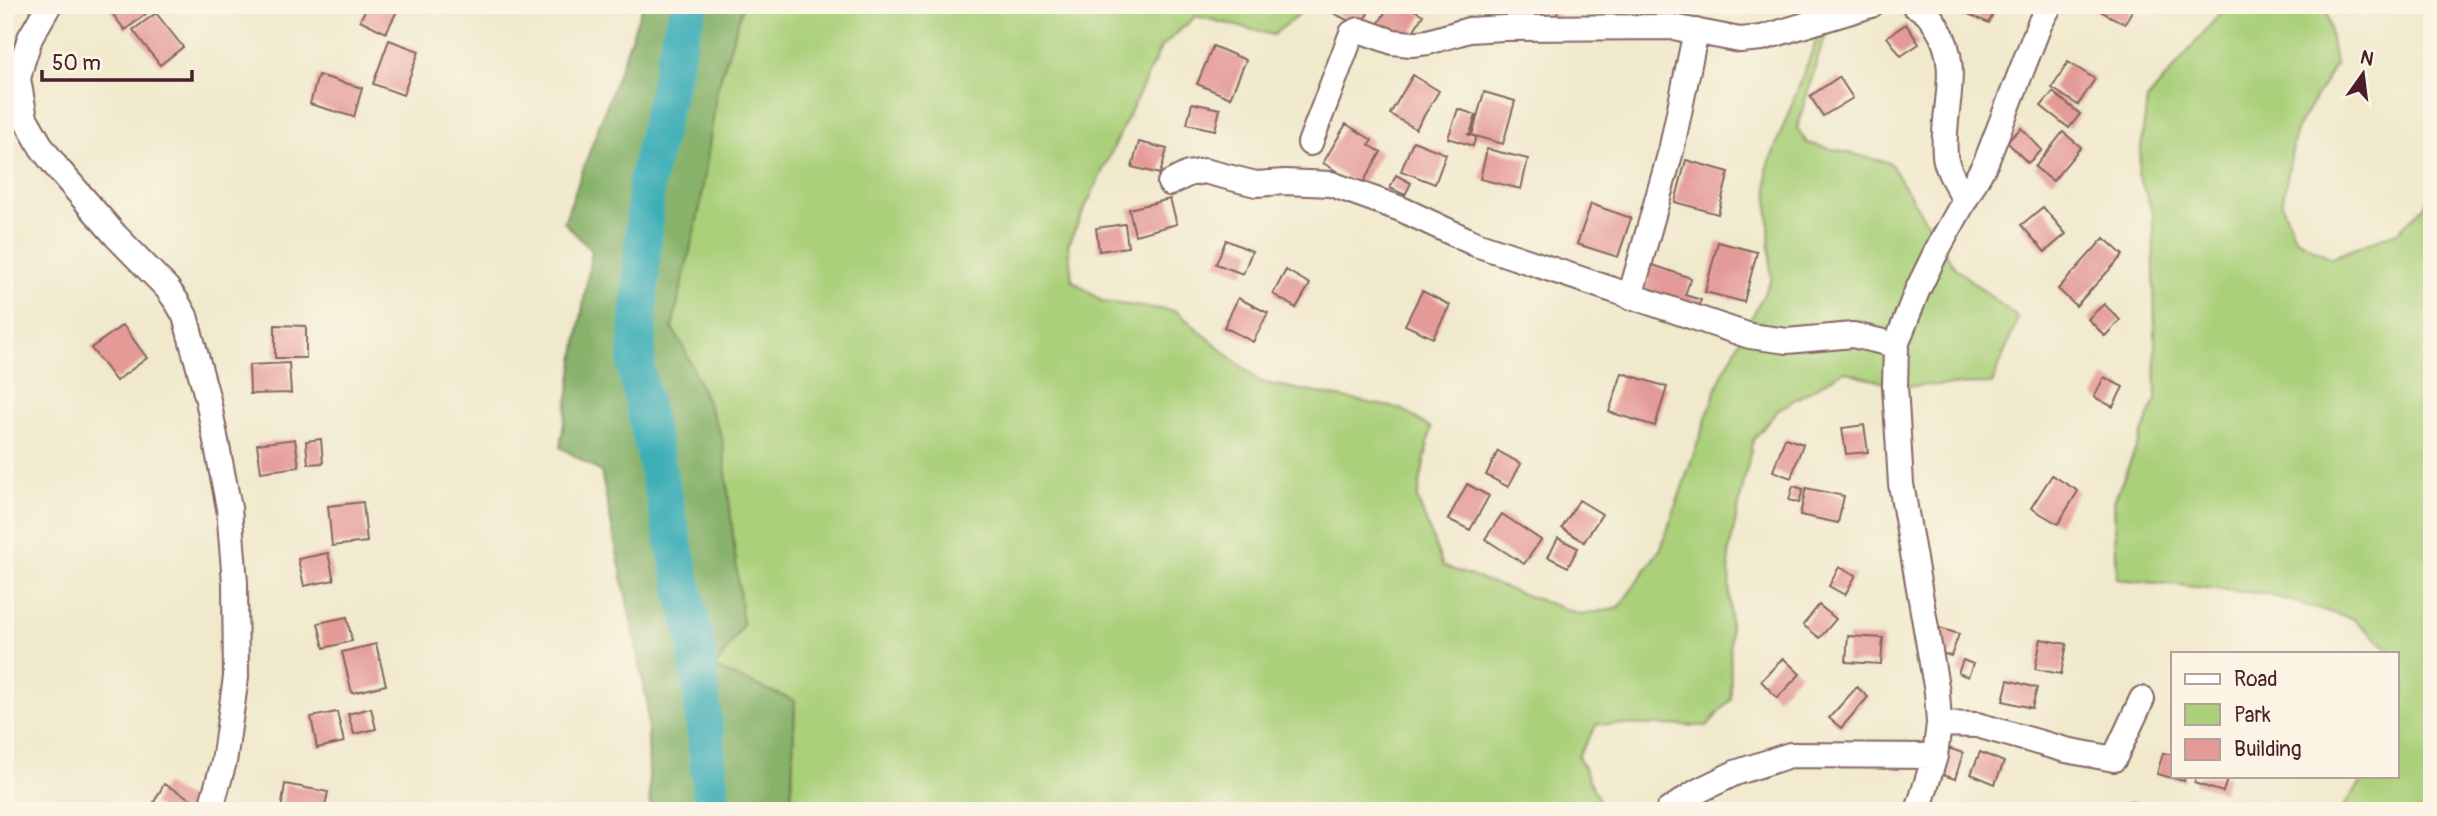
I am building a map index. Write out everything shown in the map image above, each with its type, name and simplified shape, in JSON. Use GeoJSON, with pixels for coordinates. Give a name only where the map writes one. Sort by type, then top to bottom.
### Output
{"type":"FeatureCollection","features":[{"type":"Feature","properties":{"kind":"street"},"geometry":{"type":"LineString","coordinates":[[49,5],[30,38],[18,79],[25,118],[58,169],[177,302],[185,316],[208,400],[229,508],[235,583],[236,677],[224,762],[210,811]]}},
{"type":"Feature","properties":{"kind":"street"},"geometry":{"type":"LineString","coordinates":[[1310,143],[1352,33],[1359,30],[1394,42],[1411,44],[1469,30],[1503,28],[1673,27],[1733,39],[1762,38],[1871,5]]}},
{"type":"Feature","properties":{"kind":"street"},"geometry":{"type":"LineString","coordinates":[[1914,5],[1932,18],[1941,33],[1948,55],[1951,81],[1944,132],[1945,158],[1965,200]]}},
{"type":"Feature","properties":{"kind":"street"},"geometry":{"type":"LineString","coordinates":[[1918,811],[1936,756],[1939,724],[1937,692],[1901,484],[1895,386],[1896,345],[1917,291],[1986,162],[2040,23],[2050,5]]}},
{"type":"Feature","properties":{"kind":"street"},"geometry":{"type":"LineString","coordinates":[[1630,297],[1671,151],[1696,31]]}},
{"type":"Feature","properties":{"kind":"street"},"geometry":{"type":"LineString","coordinates":[[1170,183],[1188,174],[1204,171],[1256,184],[1331,184],[1401,209],[1476,244],[1750,336],[1787,341],[1853,335],[1896,345]]}},
{"type":"Feature","properties":{"kind":"street"},"geometry":{"type":"LineString","coordinates":[[1939,724],[1977,725],[2066,750],[2114,758],[2142,699]]}},
{"type":"Feature","properties":{"kind":"street"},"geometry":{"type":"LineString","coordinates":[[1668,811],[1698,791],[1735,773],[1790,755],[1936,756]]}},
{"type":"Feature","properties":{"kind":"green space"},"geometry":{"type":"Polygon","coordinates":[[[643,5],[743,5],[717,90],[700,207],[672,328],[684,348],[722,437],[743,625],[715,668],[795,701],[791,811],[650,811],[647,701],[601,472],[560,447],[592,251],[564,222],[643,5]]]}},
{"type":"Feature","properties":{"kind":"green space"},"geometry":{"type":"Polygon","coordinates":[[[743,5],[1305,5],[1303,11],[1273,35],[1196,16],[1161,47],[1068,244],[1072,280],[1103,302],[1176,311],[1260,382],[1401,409],[1431,428],[1417,498],[1443,566],[1582,615],[1619,607],[1661,548],[1720,379],[1771,280],[1767,169],[1830,5],[1847,5],[1822,44],[1797,128],[1807,143],[1890,163],[1955,268],[2018,318],[1992,384],[1895,386],[1844,371],[1779,409],[1753,440],[1729,551],[1731,699],[1707,726],[1597,724],[1578,756],[1604,811],[791,811],[795,701],[714,668],[671,328],[700,207],[717,90],[743,5]]]}},
{"type":"Feature","properties":{"kind":"green space"},"geometry":{"type":"Polygon","coordinates":[[[2227,5],[2326,5],[2335,65],[2296,130],[2282,204],[2295,238],[2331,258],[2399,231],[2425,206],[2432,187],[2432,811],[2340,811],[2365,778],[2398,778],[2398,707],[2405,687],[2398,668],[2398,652],[2392,652],[2354,619],[2266,594],[2117,579],[2114,501],[2156,400],[2153,212],[2138,174],[2147,100],[2227,5]]]}},
{"type":"Feature","properties":{"kind":"building"},"geometry":{"type":"Polygon","coordinates":[[[112,5],[149,5],[152,9],[125,30],[108,8],[112,5]]]}},
{"type":"Feature","properties":{"kind":"building"},"geometry":{"type":"Polygon","coordinates":[[[368,5],[386,5],[397,11],[386,33],[360,20],[368,5]]]}},
{"type":"Feature","properties":{"kind":"building"},"geometry":{"type":"Polygon","coordinates":[[[1329,5],[1372,5],[1361,27],[1327,10],[1329,5]]]}},
{"type":"Feature","properties":{"kind":"building"},"geometry":{"type":"Polygon","coordinates":[[[1389,5],[1405,5],[1423,15],[1408,40],[1379,23],[1389,5]]]}},
{"type":"Feature","properties":{"kind":"building"},"geometry":{"type":"Polygon","coordinates":[[[1532,5],[1555,5],[1559,17],[1537,23],[1532,5]]]}},
{"type":"Feature","properties":{"kind":"building"},"geometry":{"type":"Polygon","coordinates":[[[1959,5],[1997,5],[1989,23],[1958,10],[1959,5]]]}},
{"type":"Feature","properties":{"kind":"building"},"geometry":{"type":"Polygon","coordinates":[[[2103,5],[2135,5],[2125,24],[2100,11],[2103,5]]]}},
{"type":"Feature","properties":{"kind":"building"},"geometry":{"type":"Polygon","coordinates":[[[156,13],[183,47],[160,65],[133,30],[156,13]]]}},
{"type":"Feature","properties":{"kind":"building"},"geometry":{"type":"Polygon","coordinates":[[[1906,24],[1919,44],[1901,56],[1887,37],[1906,24]]]}},
{"type":"Feature","properties":{"kind":"building"},"geometry":{"type":"Polygon","coordinates":[[[389,40],[419,51],[403,95],[373,84],[389,40]]]}},
{"type":"Feature","properties":{"kind":"building"},"geometry":{"type":"Polygon","coordinates":[[[1213,46],[1246,60],[1230,98],[1197,84],[1213,46]]]}},
{"type":"Feature","properties":{"kind":"building"},"geometry":{"type":"Polygon","coordinates":[[[2068,62],[2095,79],[2078,105],[2052,88],[2068,62]]]}},
{"type":"Feature","properties":{"kind":"building"},"geometry":{"type":"Polygon","coordinates":[[[318,75],[362,88],[354,117],[310,104],[318,75]]]}},
{"type":"Feature","properties":{"kind":"building"},"geometry":{"type":"Polygon","coordinates":[[[1413,75],[1439,91],[1416,129],[1390,114],[1413,75]]]}},
{"type":"Feature","properties":{"kind":"building"},"geometry":{"type":"Polygon","coordinates":[[[1839,77],[1853,98],[1823,116],[1810,96],[1839,77]]]}},
{"type":"Feature","properties":{"kind":"building"},"geometry":{"type":"Polygon","coordinates":[[[1484,92],[1515,101],[1503,144],[1472,135],[1484,92]]]}},
{"type":"Feature","properties":{"kind":"building"},"geometry":{"type":"Polygon","coordinates":[[[2053,92],[2080,114],[2069,128],[2041,106],[2053,92]]]}},
{"type":"Feature","properties":{"kind":"building"},"geometry":{"type":"Polygon","coordinates":[[[1192,103],[1220,109],[1215,130],[1187,124],[1192,103]]]}},
{"type":"Feature","properties":{"kind":"building"},"geometry":{"type":"Polygon","coordinates":[[[1458,109],[1476,115],[1470,134],[1467,134],[1476,137],[1473,146],[1448,138],[1458,109]]]}},
{"type":"Feature","properties":{"kind":"building"},"geometry":{"type":"Polygon","coordinates":[[[1346,124],[1372,140],[1369,145],[1381,152],[1361,186],[1323,163],[1346,124]]]}},
{"type":"Feature","properties":{"kind":"building"},"geometry":{"type":"Polygon","coordinates":[[[2021,128],[2042,150],[2028,163],[2007,142],[2021,128]]]}},
{"type":"Feature","properties":{"kind":"building"},"geometry":{"type":"Polygon","coordinates":[[[2063,132],[2081,147],[2053,181],[2035,167],[2063,132]]]}},
{"type":"Feature","properties":{"kind":"building"},"geometry":{"type":"Polygon","coordinates":[[[1413,141],[1446,154],[1435,184],[1401,171],[1413,141]]]}},
{"type":"Feature","properties":{"kind":"building"},"geometry":{"type":"Polygon","coordinates":[[[1139,142],[1167,149],[1160,174],[1132,167],[1139,142]]]}},
{"type":"Feature","properties":{"kind":"building"},"geometry":{"type":"Polygon","coordinates":[[[1487,149],[1528,159],[1521,189],[1480,179],[1487,149]]]}},
{"type":"Feature","properties":{"kind":"building"},"geometry":{"type":"Polygon","coordinates":[[[1686,160],[1729,172],[1718,214],[1675,202],[1686,160]]]}},
{"type":"Feature","properties":{"kind":"building"},"geometry":{"type":"Polygon","coordinates":[[[1396,175],[1411,183],[1405,195],[1390,188],[1396,175]]]}},
{"type":"Feature","properties":{"kind":"building"},"geometry":{"type":"Polygon","coordinates":[[[1170,199],[1177,224],[1135,235],[1129,209],[1170,199]]]}},
{"type":"Feature","properties":{"kind":"building"},"geometry":{"type":"Polygon","coordinates":[[[1591,204],[1631,218],[1618,257],[1577,244],[1591,204]]]}},
{"type":"Feature","properties":{"kind":"building"},"geometry":{"type":"Polygon","coordinates":[[[2043,207],[2066,234],[2045,252],[2021,225],[2043,207]]]}},
{"type":"Feature","properties":{"kind":"building"},"geometry":{"type":"Polygon","coordinates":[[[1125,224],[1128,247],[1099,251],[1096,228],[1125,224]]]}},
{"type":"Feature","properties":{"kind":"building"},"geometry":{"type":"Polygon","coordinates":[[[2104,238],[2123,255],[2076,306],[2058,289],[2104,238]]]}},
{"type":"Feature","properties":{"kind":"building"},"geometry":{"type":"Polygon","coordinates":[[[1226,240],[1252,251],[1243,274],[1216,264],[1226,240]]]}},
{"type":"Feature","properties":{"kind":"building"},"geometry":{"type":"Polygon","coordinates":[[[1718,242],[1757,252],[1744,302],[1705,292],[1718,242]]]}},
{"type":"Feature","properties":{"kind":"building"},"geometry":{"type":"Polygon","coordinates":[[[1653,265],[1691,278],[1685,295],[1701,300],[1696,312],[1643,293],[1653,265]]]}},
{"type":"Feature","properties":{"kind":"building"},"geometry":{"type":"Polygon","coordinates":[[[1286,270],[1310,284],[1296,308],[1273,294],[1286,270]]]}},
{"type":"Feature","properties":{"kind":"building"},"geometry":{"type":"Polygon","coordinates":[[[1422,291],[1450,305],[1433,338],[1405,325],[1422,291]]]}},
{"type":"Feature","properties":{"kind":"building"},"geometry":{"type":"Polygon","coordinates":[[[1238,298],[1268,313],[1253,342],[1224,327],[1238,298]]]}},
{"type":"Feature","properties":{"kind":"building"},"geometry":{"type":"Polygon","coordinates":[[[2104,304],[2120,320],[2105,336],[2088,319],[2104,304]]]}},
{"type":"Feature","properties":{"kind":"building"},"geometry":{"type":"Polygon","coordinates":[[[123,325],[147,358],[116,381],[91,348],[123,325]]]}},
{"type":"Feature","properties":{"kind":"building"},"geometry":{"type":"Polygon","coordinates":[[[275,325],[306,326],[306,358],[275,358],[275,325]]]}},
{"type":"Feature","properties":{"kind":"building"},"geometry":{"type":"Polygon","coordinates":[[[289,363],[291,393],[250,394],[249,365],[289,363]]]}},
{"type":"Feature","properties":{"kind":"building"},"geometry":{"type":"Polygon","coordinates":[[[1622,373],[1667,387],[1655,426],[1609,412],[1622,373]]]}},
{"type":"Feature","properties":{"kind":"building"},"geometry":{"type":"Polygon","coordinates":[[[2104,377],[2123,387],[2113,407],[2094,397],[2104,377]]]}},
{"type":"Feature","properties":{"kind":"building"},"geometry":{"type":"Polygon","coordinates":[[[1864,425],[1868,452],[1846,454],[1842,428],[1864,425]]]}},
{"type":"Feature","properties":{"kind":"building"},"geometry":{"type":"Polygon","coordinates":[[[1785,438],[1803,444],[1791,478],[1773,471],[1785,438]]]}},
{"type":"Feature","properties":{"kind":"building"},"geometry":{"type":"Polygon","coordinates":[[[295,439],[299,467],[261,472],[257,444],[295,439]]]}},
{"type":"Feature","properties":{"kind":"building"},"geometry":{"type":"Polygon","coordinates":[[[321,439],[323,463],[308,464],[306,441],[321,439]]]}},
{"type":"Feature","properties":{"kind":"building"},"geometry":{"type":"Polygon","coordinates":[[[1498,451],[1521,464],[1508,487],[1486,475],[1498,451]]]}},
{"type":"Feature","properties":{"kind":"building"},"geometry":{"type":"Polygon","coordinates":[[[2052,475],[2078,491],[2058,524],[2031,508],[2052,475]]]}},
{"type":"Feature","properties":{"kind":"building"},"geometry":{"type":"Polygon","coordinates":[[[1467,484],[1489,496],[1470,530],[1448,519],[1467,484]]]}},
{"type":"Feature","properties":{"kind":"building"},"geometry":{"type":"Polygon","coordinates":[[[1793,486],[1803,489],[1799,503],[1789,500],[1793,486]]]}},
{"type":"Feature","properties":{"kind":"building"},"geometry":{"type":"Polygon","coordinates":[[[1806,488],[1844,496],[1838,523],[1800,515],[1806,488]]]}},
{"type":"Feature","properties":{"kind":"building"},"geometry":{"type":"Polygon","coordinates":[[[1579,500],[1602,514],[1584,542],[1562,528],[1579,500]]]}},
{"type":"Feature","properties":{"kind":"building"},"geometry":{"type":"Polygon","coordinates":[[[363,502],[367,542],[332,546],[328,506],[363,502]]]}},
{"type":"Feature","properties":{"kind":"building"},"geometry":{"type":"Polygon","coordinates":[[[1502,514],[1541,540],[1524,564],[1485,539],[1502,514]]]}},
{"type":"Feature","properties":{"kind":"building"},"geometry":{"type":"Polygon","coordinates":[[[1558,538],[1578,548],[1568,567],[1548,557],[1558,538]]]}},
{"type":"Feature","properties":{"kind":"building"},"geometry":{"type":"Polygon","coordinates":[[[328,553],[334,580],[304,586],[298,559],[328,553]]]}},
{"type":"Feature","properties":{"kind":"building"},"geometry":{"type":"Polygon","coordinates":[[[1839,567],[1856,575],[1845,595],[1829,586],[1839,567]]]}},
{"type":"Feature","properties":{"kind":"building"},"geometry":{"type":"Polygon","coordinates":[[[1819,605],[1836,619],[1820,638],[1803,625],[1819,605]]]}},
{"type":"Feature","properties":{"kind":"building"},"geometry":{"type":"Polygon","coordinates":[[[347,617],[352,641],[324,648],[318,623],[347,617]]]}},
{"type":"Feature","properties":{"kind":"building"},"geometry":{"type":"Polygon","coordinates":[[[1936,627],[1959,634],[1951,656],[1929,649],[1936,627]]]}},
{"type":"Feature","properties":{"kind":"building"},"geometry":{"type":"Polygon","coordinates":[[[1848,636],[1883,638],[1881,664],[1846,662],[1848,636]]]}},
{"type":"Feature","properties":{"kind":"building"},"geometry":{"type":"Polygon","coordinates":[[[2041,639],[2067,644],[2061,674],[2035,669],[2041,639]]]}},
{"type":"Feature","properties":{"kind":"building"},"geometry":{"type":"Polygon","coordinates":[[[376,644],[386,685],[352,693],[342,652],[376,644]]]}},
{"type":"Feature","properties":{"kind":"building"},"geometry":{"type":"Polygon","coordinates":[[[1783,658],[1800,674],[1777,698],[1761,681],[1783,658]]]}},
{"type":"Feature","properties":{"kind":"building"},"geometry":{"type":"Polygon","coordinates":[[[1963,660],[1973,664],[1968,677],[1958,673],[1963,660]]]}},
{"type":"Feature","properties":{"kind":"building"},"geometry":{"type":"Polygon","coordinates":[[[2008,680],[2037,688],[2032,708],[2003,701],[2008,680]]]}},
{"type":"Feature","properties":{"kind":"building"},"geometry":{"type":"Polygon","coordinates":[[[1857,687],[1868,697],[1841,728],[1829,718],[1857,687]]]}},
{"type":"Feature","properties":{"kind":"building"},"geometry":{"type":"Polygon","coordinates":[[[371,708],[376,729],[354,734],[348,714],[371,708]]]}},
{"type":"Feature","properties":{"kind":"building"},"geometry":{"type":"Polygon","coordinates":[[[337,712],[344,742],[317,748],[311,717],[337,712]]]}},
{"type":"Feature","properties":{"kind":"building"},"geometry":{"type":"Polygon","coordinates":[[[1939,745],[1963,753],[1955,779],[1931,771],[1939,745]]]}},
{"type":"Feature","properties":{"kind":"building"},"geometry":{"type":"Polygon","coordinates":[[[1980,752],[2004,762],[1995,784],[1971,774],[1980,752]]]}},
{"type":"Feature","properties":{"kind":"building"},"geometry":{"type":"Polygon","coordinates":[[[2163,753],[2171,755],[2171,778],[2157,774],[2163,753]]]}},
{"type":"Feature","properties":{"kind":"building"},"geometry":{"type":"Polygon","coordinates":[[[2196,778],[2227,778],[2223,792],[2194,783],[2196,778]]]}},
{"type":"Feature","properties":{"kind":"building"},"geometry":{"type":"Polygon","coordinates":[[[164,784],[200,804],[197,811],[165,811],[153,804],[164,784]]]}},
{"type":"Feature","properties":{"kind":"building"},"geometry":{"type":"Polygon","coordinates":[[[285,784],[328,792],[324,811],[281,811],[285,784]]]}},
{"type":"Feature","properties":{"kind":"building"},"geometry":{"type":"Polygon","coordinates":[[[2130,801],[2156,810],[2156,811],[2127,811],[2130,801]]]}},
{"type":"Feature","properties":{"kind":"waterway"},"geometry":{"type":"LineString","coordinates":[[690,5],[681,31],[646,184],[636,370],[696,644],[713,811]]}}]}
